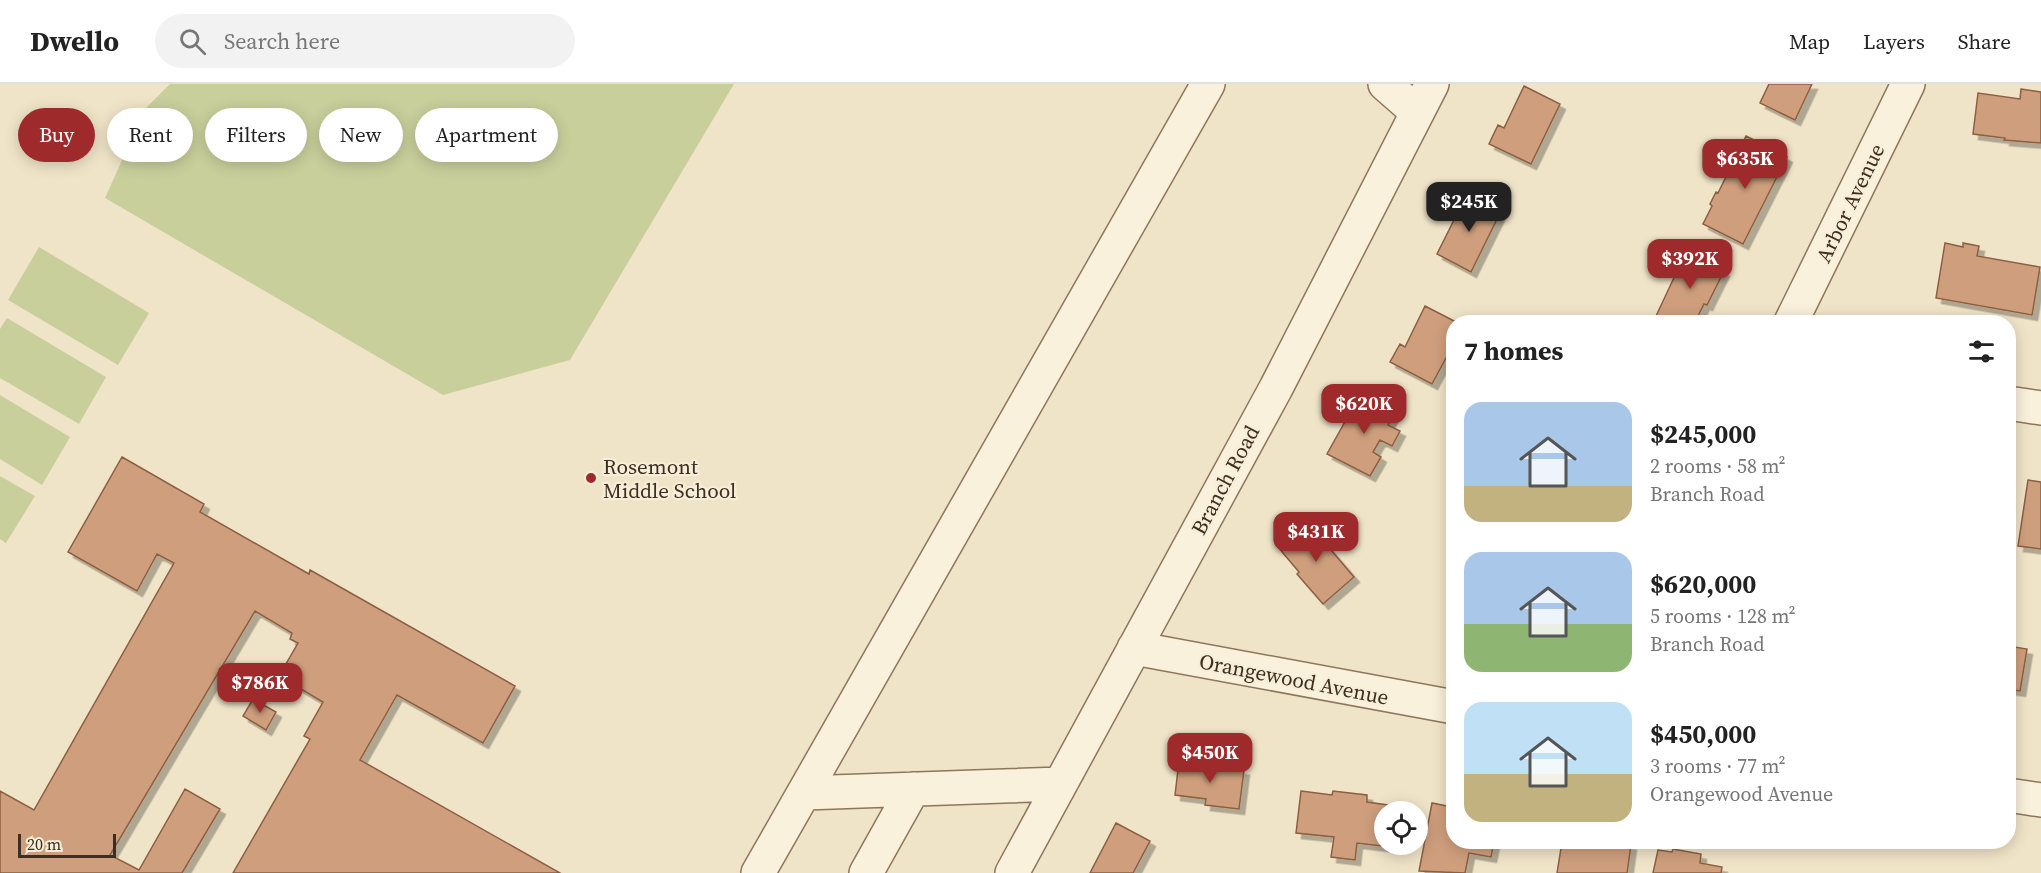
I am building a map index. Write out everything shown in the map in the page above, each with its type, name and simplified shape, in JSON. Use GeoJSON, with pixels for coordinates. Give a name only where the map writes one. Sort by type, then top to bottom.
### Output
{"type":"FeatureCollection","features":[{"type":"Feature","properties":{"kind":"street"},"geometry":{"type":"LineString","coordinates":[[758,873],[1208,84]]}},
{"type":"Feature","properties":{"kind":"street"},"geometry":{"type":"LineString","coordinates":[[1385,84],[1417,112]]}},
{"type":"Feature","properties":{"kind":"street","name":"Branch Road"},"geometry":{"type":"LineString","coordinates":[[1012,873],[1276,388],[1432,84]]}},
{"type":"Feature","properties":{"kind":"street","name":"Arbor Avenue"},"geometry":{"type":"LineString","coordinates":[[1794,315],[1908,84]]}},
{"type":"Feature","properties":{"kind":"street"},"geometry":{"type":"LineString","coordinates":[[2016,404],[2041,408]]}},
{"type":"Feature","properties":{"kind":"street","name":"Orangewood Avenue"},"geometry":{"type":"LineString","coordinates":[[1134,648],[1446,706]]}},
{"type":"Feature","properties":{"kind":"street"},"geometry":{"type":"LineString","coordinates":[[804,793],[1060,784]]}},
{"type":"Feature","properties":{"kind":"street"},"geometry":{"type":"LineString","coordinates":[[866,873],[913,789]]}},
{"type":"Feature","properties":{"kind":"street"},"geometry":{"type":"LineString","coordinates":[[2016,796],[2041,800]]}},
{"type":"Feature","properties":{"kind":"green space"},"geometry":{"type":"Polygon","coordinates":[[[170,84],[734,84],[570,360],[443,395],[105,198],[121,162],[193,162],[193,108],[146,108],[170,84]]]}},
{"type":"Feature","properties":{"kind":"green space"},"geometry":{"type":"Polygon","coordinates":[[[39,247],[149,313],[118,365],[8,300],[39,247]]]}},
{"type":"Feature","properties":{"kind":"green space"},"geometry":{"type":"Polygon","coordinates":[[[7,318],[106,377],[79,424],[0,378],[0,329],[7,318]]]}},
{"type":"Feature","properties":{"kind":"green space"},"geometry":{"type":"Polygon","coordinates":[[[0,395],[70,437],[42,485],[0,459],[0,395]]]}},
{"type":"Feature","properties":{"kind":"green space"},"geometry":{"type":"Polygon","coordinates":[[[0,476],[35,496],[6,543],[0,539],[0,476]]]}},
{"type":"Feature","properties":{"kind":"building"},"geometry":{"type":"Polygon","coordinates":[[[1769,84],[1812,84],[1795,120],[1760,103],[1769,84]]]}},
{"type":"Feature","properties":{"kind":"building"},"geometry":{"type":"Polygon","coordinates":[[[1524,86],[1560,104],[1531,164],[1489,144],[1498,125],[1504,128],[1524,86]]]}},
{"type":"Feature","properties":{"kind":"building"},"geometry":{"type":"Polygon","coordinates":[[[2021,89],[2041,92],[2041,143],[2004,140],[2005,138],[1973,134],[1978,93],[2020,99],[2021,89]]]}},
{"type":"Feature","properties":{"kind":"building"},"geometry":{"type":"Polygon","coordinates":[[[1746,136],[1787,157],[1743,244],[1703,224],[1712,206],[1710,204],[1716,192],[1718,193],[1746,136]]]}},
{"type":"Feature","properties":{"kind":"building"},"geometry":{"type":"Polygon","coordinates":[[[1467,194],[1501,211],[1471,272],[1437,254],[1467,194]]]}},
{"type":"Feature","properties":{"kind":"building"},"geometry":{"type":"Polygon","coordinates":[[[1945,243],[1963,247],[1963,243],[1979,246],[1977,256],[2040,267],[2032,315],[1936,298],[1945,243]]]}},
{"type":"Feature","properties":{"kind":"building"},"geometry":{"type":"Polygon","coordinates":[[[1686,252],[1724,271],[1707,305],[1704,304],[1698,315],[1656,315],[1686,252]]]}},
{"type":"Feature","properties":{"kind":"building"},"geometry":{"type":"Polygon","coordinates":[[[1425,306],[1446,317],[1446,358],[1432,384],[1390,362],[1400,344],[1405,347],[1425,306]]]}},
{"type":"Feature","properties":{"kind":"building"},"geometry":{"type":"Polygon","coordinates":[[[1361,393],[1395,411],[1388,425],[1400,431],[1392,446],[1380,440],[1373,452],[1381,457],[1370,476],[1327,454],[1361,393]]]}},
{"type":"Feature","properties":{"kind":"building"},"geometry":{"type":"Polygon","coordinates":[[[122,457],[204,504],[200,512],[309,574],[310,570],[515,686],[483,743],[397,695],[360,760],[560,873],[233,873],[310,739],[304,736],[323,702],[279,676],[298,643],[290,639],[292,633],[255,611],[110,855],[139,870],[185,789],[220,809],[182,873],[0,873],[0,791],[34,810],[174,563],[157,554],[137,591],[68,552],[122,457]]]}},
{"type":"Feature","properties":{"kind":"building"},"geometry":{"type":"Polygon","coordinates":[[[2028,480],[2041,482],[2041,549],[2018,546],[2028,480]]]}},
{"type":"Feature","properties":{"kind":"building"},"geometry":{"type":"Polygon","coordinates":[[[1307,522],[1354,577],[1323,604],[1297,574],[1299,572],[1278,547],[1307,522]]]}},
{"type":"Feature","properties":{"kind":"building"},"geometry":{"type":"Polygon","coordinates":[[[2016,647],[2027,649],[2020,691],[2016,690],[2016,647]]]}},
{"type":"Feature","properties":{"kind":"building"},"geometry":{"type":"Polygon","coordinates":[[[253,699],[276,712],[266,730],[243,716],[253,699]]]}},
{"type":"Feature","properties":{"kind":"building"},"geometry":{"type":"Polygon","coordinates":[[[1179,761],[1244,770],[1239,809],[1205,805],[1206,799],[1175,795],[1179,761]]]}},
{"type":"Feature","properties":{"kind":"building"},"geometry":{"type":"Polygon","coordinates":[[[1301,791],[1332,795],[1333,791],[1367,795],[1367,802],[1374,803],[1374,845],[1357,843],[1355,860],[1331,857],[1334,837],[1296,833],[1301,791]]]}},
{"type":"Feature","properties":{"kind":"building"},"geometry":{"type":"Polygon","coordinates":[[[1432,803],[1446,806],[1446,849],[1493,849],[1491,857],[1469,853],[1465,873],[1419,871],[1422,855],[1428,855],[1428,824],[1432,803]]]}},
{"type":"Feature","properties":{"kind":"building"},"geometry":{"type":"Polygon","coordinates":[[[1116,823],[1150,841],[1133,873],[1090,873],[1116,823]]]}},
{"type":"Feature","properties":{"kind":"building"},"geometry":{"type":"Polygon","coordinates":[[[1561,849],[1630,849],[1627,873],[1557,873],[1561,849]]]}},
{"type":"Feature","properties":{"kind":"building"},"geometry":{"type":"Polygon","coordinates":[[[1673,849],[1701,854],[1700,863],[1722,867],[1721,873],[1653,873],[1658,850],[1672,852],[1673,849]]]}},
{"type":"Feature","properties":{"kind":"place","name":"Rosemont Middle School"},"geometry":{"type":"Point","coordinates":[591,478]}}]}
